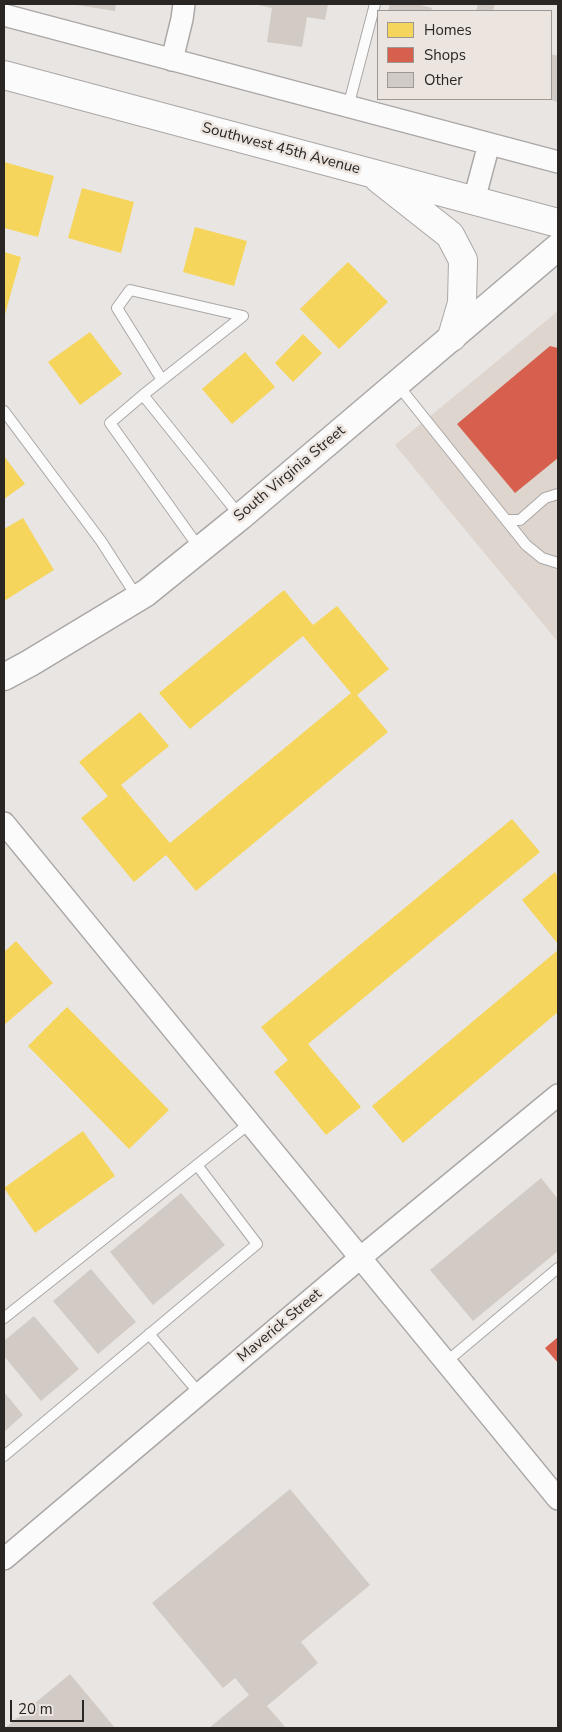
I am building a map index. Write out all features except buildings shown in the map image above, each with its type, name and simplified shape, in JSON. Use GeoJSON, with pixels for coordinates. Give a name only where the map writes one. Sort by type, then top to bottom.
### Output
{"type":"FeatureCollection","features":[{"type":"Feature","properties":{"kind":"main road","name":"Southwest 45th Avenue"},"geometry":{"type":"LineString","coordinates":[[4,74],[558,223]]}},
{"type":"Feature","properties":{"kind":"main road"},"geometry":{"type":"LineString","coordinates":[[370,172],[450,235],[462,260],[462,303],[452,337]]}},
{"type":"Feature","properties":{"kind":"street"},"geometry":{"type":"LineString","coordinates":[[172,60],[184,4]]}},
{"type":"Feature","properties":{"kind":"street"},"geometry":{"type":"LineString","coordinates":[[4,15],[558,162]]}},
{"type":"Feature","properties":{"kind":"street"},"geometry":{"type":"LineString","coordinates":[[474,200],[489,144]]}},
{"type":"Feature","properties":{"kind":"street","name":"South Virginia Street"},"geometry":{"type":"LineString","coordinates":[[4,677],[30,664],[146,593],[240,517],[558,247]]}},
{"type":"Feature","properties":{"kind":"street"},"geometry":{"type":"LineString","coordinates":[[4,824],[558,1499]]}},
{"type":"Feature","properties":{"kind":"street","name":"Maverick Street"},"geometry":{"type":"LineString","coordinates":[[4,1560],[360,1258],[558,1095]]}},
{"type":"Feature","properties":{"kind":"lane"},"geometry":{"type":"LineString","coordinates":[[348,107],[375,4]]}},
{"type":"Feature","properties":{"kind":"lane"},"geometry":{"type":"LineString","coordinates":[[162,380],[117,308],[130,290],[244,316],[110,423],[200,549]]}},
{"type":"Feature","properties":{"kind":"lane"},"geometry":{"type":"LineString","coordinates":[[397,384],[526,545],[542,558],[558,563]]}},
{"type":"Feature","properties":{"kind":"lane"},"geometry":{"type":"LineString","coordinates":[[143,395],[240,517]]}},
{"type":"Feature","properties":{"kind":"lane"},"geometry":{"type":"LineString","coordinates":[[4,411],[101,541],[137,598]]}},
{"type":"Feature","properties":{"kind":"lane"},"geometry":{"type":"LineString","coordinates":[[506,520],[520,520],[545,498],[558,494]]}},
{"type":"Feature","properties":{"kind":"lane"},"geometry":{"type":"LineString","coordinates":[[4,1318],[250,1123]]}},
{"type":"Feature","properties":{"kind":"lane"},"geometry":{"type":"LineString","coordinates":[[4,1456],[257,1244],[197,1165]]}},
{"type":"Feature","properties":{"kind":"lane"},"geometry":{"type":"LineString","coordinates":[[446,1362],[558,1268]]}},
{"type":"Feature","properties":{"kind":"lane"},"geometry":{"type":"LineString","coordinates":[[149,1334],[200,1394]]}},
{"type":"Feature","properties":{"kind":"shaded area"},"geometry":{"type":"Polygon","coordinates":[[[558,311],[558,642],[395,445],[558,311]]]}}]}
